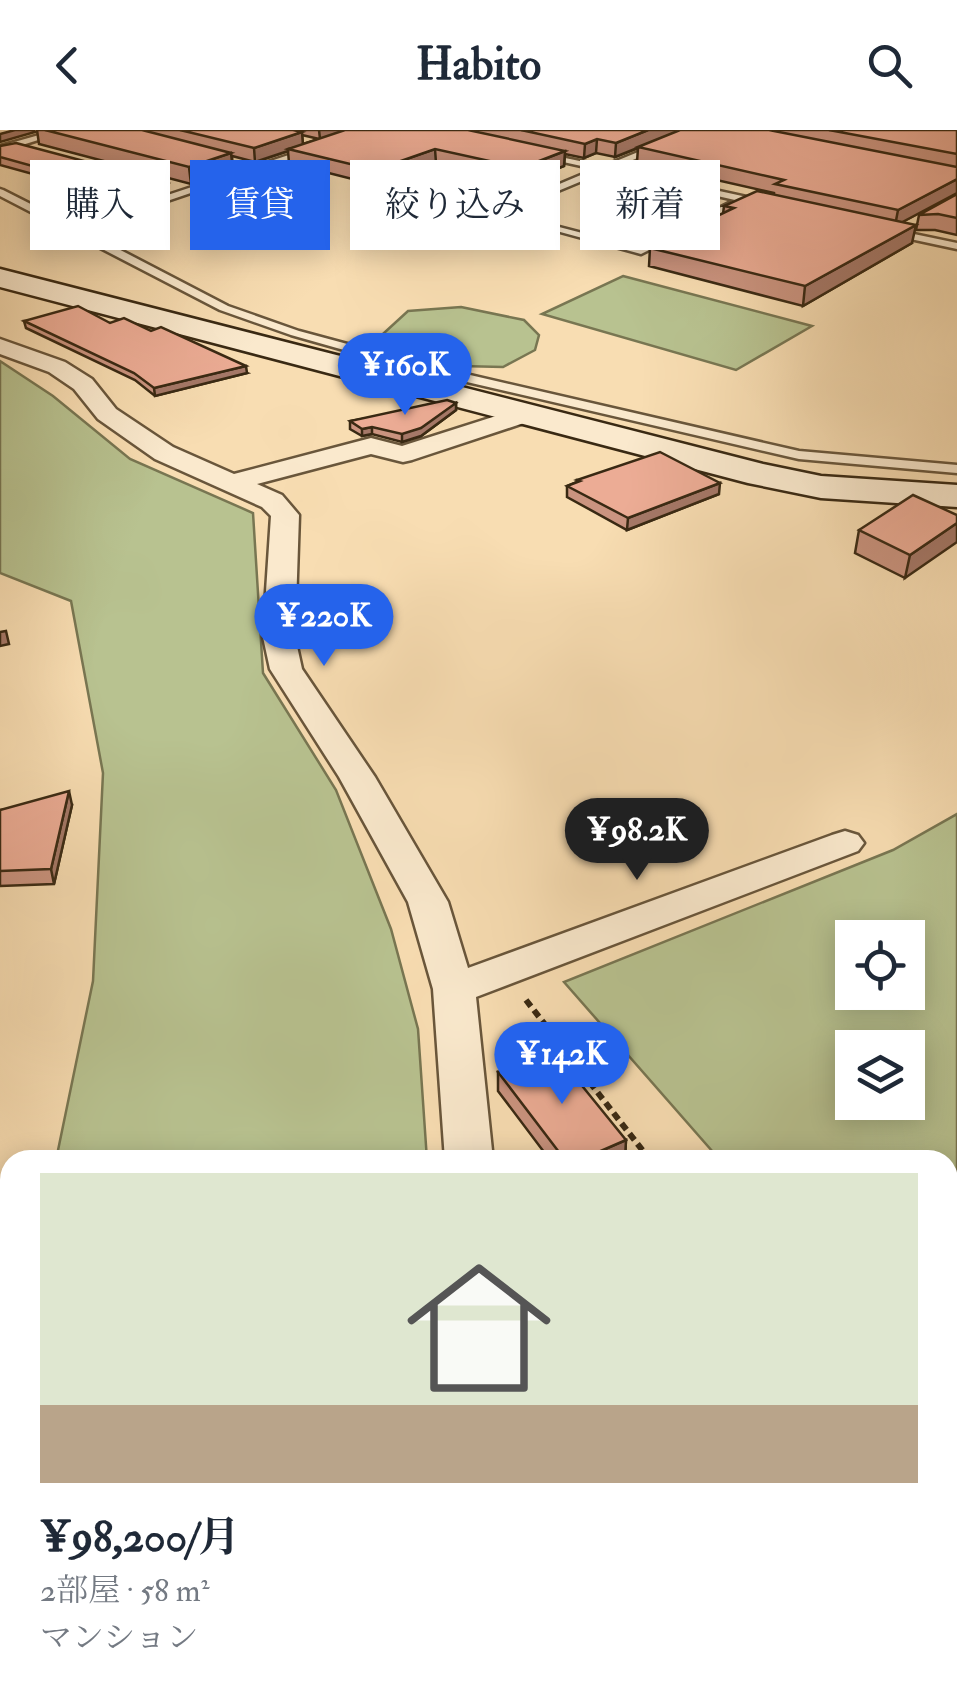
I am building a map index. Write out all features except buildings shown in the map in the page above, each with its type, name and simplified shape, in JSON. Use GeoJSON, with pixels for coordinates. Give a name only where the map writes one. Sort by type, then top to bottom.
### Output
{"type":"FeatureCollection","features":[{"type":"Feature","properties":{"kind":"street"},"geometry":{"type":"LineString","coordinates":[[0,278],[821,487],[957,496]]}},
{"type":"Feature","properties":{"kind":"street"},"geometry":{"type":"LineString","coordinates":[[0,346],[57,367],[83,384],[107,414],[164,453],[235,482],[272,501],[285,515],[279,638],[286,669],[356,776],[428,902],[454,989],[468,1150]]}},
{"type":"Feature","properties":{"kind":"street"},"geometry":{"type":"LineString","coordinates":[[235,482],[371,446],[403,454],[527,414]]}},
{"type":"Feature","properties":{"kind":"street"},"geometry":{"type":"LineString","coordinates":[[454,989],[845,842]]}},
{"type":"Feature","properties":{"kind":"lane"},"geometry":{"type":"LineString","coordinates":[[0,141],[14,130]]}},
{"type":"Feature","properties":{"kind":"lane"},"geometry":{"type":"LineString","coordinates":[[0,149],[66,130]]}},
{"type":"Feature","properties":{"kind":"lane"},"geometry":{"type":"LineString","coordinates":[[624,160],[699,130]]}},
{"type":"Feature","properties":{"kind":"lane"},"geometry":{"type":"LineString","coordinates":[[280,160],[326,145],[309,142]]}},
{"type":"Feature","properties":{"kind":"lane"},"geometry":{"type":"LineString","coordinates":[[16,144],[34,149]]}},
{"type":"Feature","properties":{"kind":"lane"},"geometry":{"type":"LineString","coordinates":[[533,153],[580,163]]}},
{"type":"Feature","properties":{"kind":"lane"},"geometry":{"type":"LineString","coordinates":[[580,178],[496,213],[580,235]]}},
{"type":"Feature","properties":{"kind":"lane"},"geometry":{"type":"LineString","coordinates":[[174,186],[190,190]]}},
{"type":"Feature","properties":{"kind":"lane"},"geometry":{"type":"LineString","coordinates":[[0,192],[30,208]]}},
{"type":"Feature","properties":{"kind":"lane"},"geometry":{"type":"LineString","coordinates":[[720,195],[782,208]]}},
{"type":"Feature","properties":{"kind":"lane"},"geometry":{"type":"LineString","coordinates":[[720,212],[744,200]]}},
{"type":"Feature","properties":{"kind":"lane"},"geometry":{"type":"LineString","coordinates":[[897,234],[912,225]]}},
{"type":"Feature","properties":{"kind":"lane"},"geometry":{"type":"LineString","coordinates":[[878,229],[957,246]]}},
{"type":"Feature","properties":{"kind":"lane"},"geometry":{"type":"LineString","coordinates":[[112,250],[224,308],[394,360],[799,455],[957,469]]}},
{"type":"Feature","properties":{"kind":"path"},"geometry":{"type":"LineString","coordinates":[[504,971],[642,1150]]}},
{"type":"Feature","properties":{"kind":"green space"},"geometry":{"type":"Polygon","coordinates":[[[623,276],[812,326],[736,370],[542,314],[623,276]]]}},
{"type":"Feature","properties":{"kind":"green space"},"geometry":{"type":"Polygon","coordinates":[[[461,307],[524,320],[539,335],[535,350],[503,367],[460,366],[409,354],[384,333],[408,311],[461,307]]]}},
{"type":"Feature","properties":{"kind":"green space"},"geometry":{"type":"Polygon","coordinates":[[[0,361],[53,396],[130,459],[253,513],[263,673],[336,790],[391,929],[418,1029],[426,1150],[58,1150],[93,981],[103,773],[71,601],[0,573],[0,361]]]}},
{"type":"Feature","properties":{"kind":"green space"},"geometry":{"type":"Polygon","coordinates":[[[957,814],[957,1150],[711,1150],[564,982],[893,850],[957,814]]]}}]}
